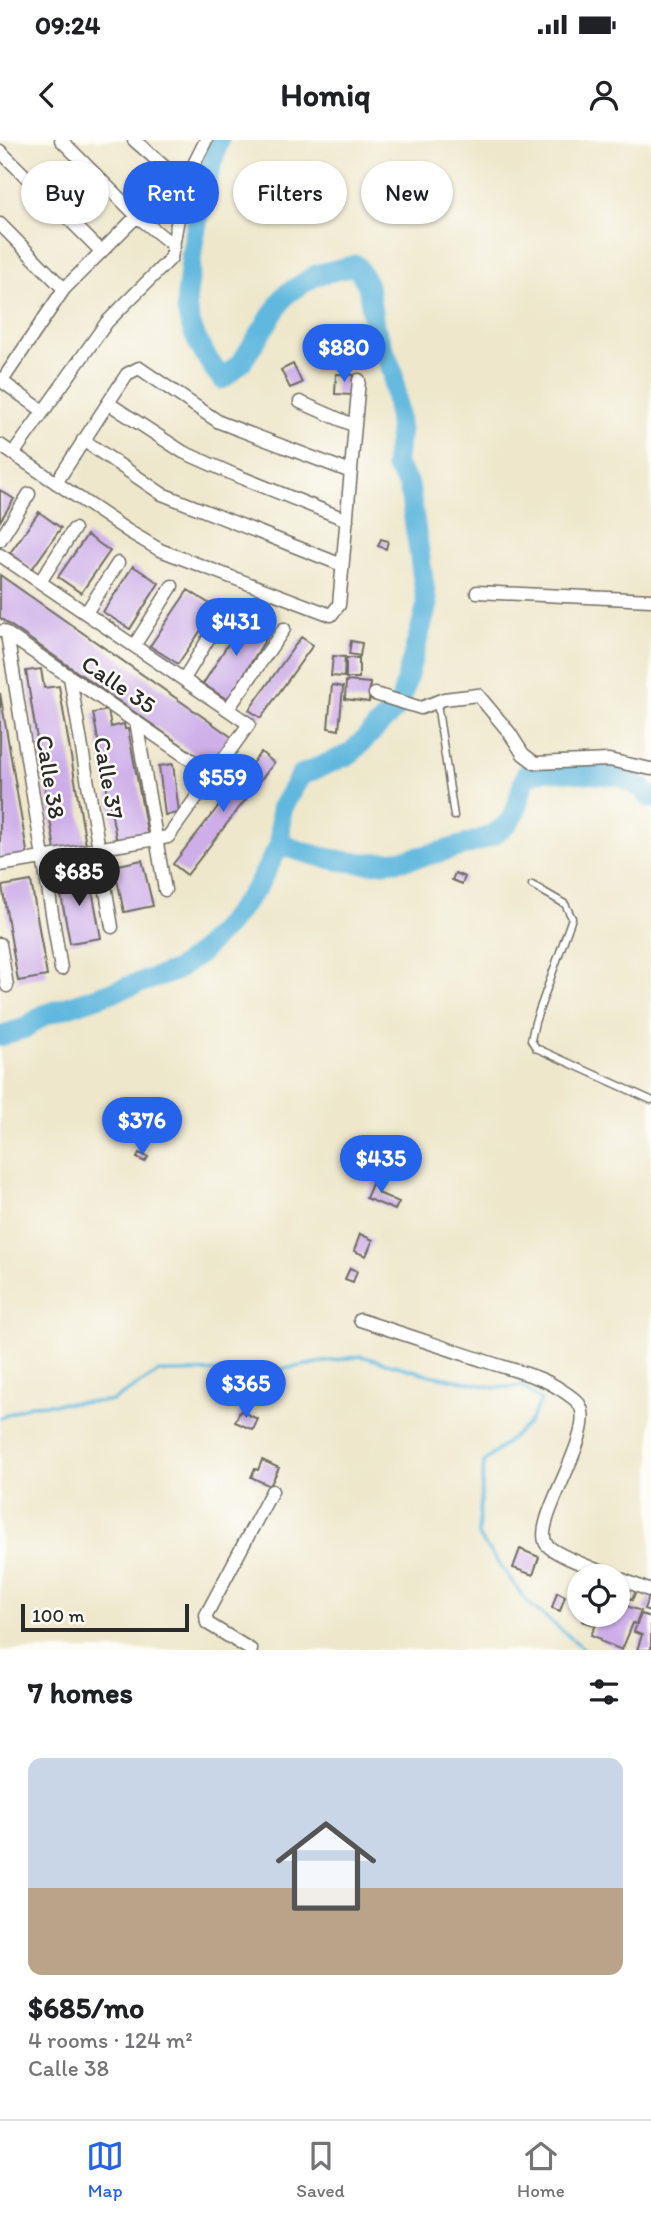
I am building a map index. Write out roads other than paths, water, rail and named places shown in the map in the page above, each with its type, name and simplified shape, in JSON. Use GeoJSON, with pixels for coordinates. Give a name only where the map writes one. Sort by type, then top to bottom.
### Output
{"type":"FeatureCollection","features":[{"type":"Feature","properties":{"kind":"street"},"geometry":{"type":"LineString","coordinates":[[61,140],[123,202]]}},
{"type":"Feature","properties":{"kind":"street"},"geometry":{"type":"LineString","coordinates":[[134,140],[158,161]]}},
{"type":"Feature","properties":{"kind":"street"},"geometry":{"type":"LineString","coordinates":[[196,161],[206,140]]}},
{"type":"Feature","properties":{"kind":"street"},"geometry":{"type":"LineString","coordinates":[[0,151],[101,251]]}},
{"type":"Feature","properties":{"kind":"street"},"geometry":{"type":"LineString","coordinates":[[0,224],[64,289]]}},
{"type":"Feature","properties":{"kind":"street"},"geometry":{"type":"LineString","coordinates":[[43,411],[1,381],[64,289],[129,224]]}},
{"type":"Feature","properties":{"kind":"street"},"geometry":{"type":"LineString","coordinates":[[147,224],[174,246]]}},
{"type":"Feature","properties":{"kind":"street"},"geometry":{"type":"LineString","coordinates":[[13,454],[107,322],[171,258],[178,224]]}},
{"type":"Feature","properties":{"kind":"street"},"geometry":{"type":"LineString","coordinates":[[56,483],[127,374],[139,368],[219,422],[351,472]]}},
{"type":"Feature","properties":{"kind":"street"},"geometry":{"type":"LineString","coordinates":[[0,445],[160,550],[331,615],[339,605],[359,380]]}},
{"type":"Feature","properties":{"kind":"street"},"geometry":{"type":"LineString","coordinates":[[300,402],[355,426]]}},
{"type":"Feature","properties":{"kind":"street"},"geometry":{"type":"LineString","coordinates":[[107,403],[183,452],[347,520]]}},
{"type":"Feature","properties":{"kind":"street"},"geometry":{"type":"LineString","coordinates":[[83,440],[162,494],[342,565]]}},
{"type":"Feature","properties":{"kind":"street"},"geometry":{"type":"LineString","coordinates":[[0,540],[29,494]]}},
{"type":"Feature","properties":{"kind":"street"},"geometry":{"type":"LineString","coordinates":[[40,582],[74,529]]}},
{"type":"Feature","properties":{"kind":"street"},"geometry":{"type":"LineString","coordinates":[[0,555],[249,724],[167,837],[0,865]]}},
{"type":"Feature","properties":{"kind":"street"},"geometry":{"type":"LineString","coordinates":[[86,613],[118,563]]}},
{"type":"Feature","properties":{"kind":"street"},"geometry":{"type":"LineString","coordinates":[[134,646],[172,586]]}},
{"type":"Feature","properties":{"kind":"street"},"geometry":{"type":"LineString","coordinates":[[477,592],[651,600]]}},
{"type":"Feature","properties":{"kind":"street"},"geometry":{"type":"LineString","coordinates":[[184,679],[225,611]]}},
{"type":"Feature","properties":{"kind":"street"},"geometry":{"type":"LineString","coordinates":[[228,709],[284,629]]}},
{"type":"Feature","properties":{"kind":"street","name":"Calle 35"},"geometry":{"type":"LineString","coordinates":[[3,631],[214,775]]}},
{"type":"Feature","properties":{"kind":"street","name":"Calle 38"},"geometry":{"type":"LineString","coordinates":[[3,631],[61,969]]}},
{"type":"Feature","properties":{"kind":"street","name":"Calle 37"},"geometry":{"type":"LineString","coordinates":[[71,677],[112,927]]}},
{"type":"Feature","properties":{"kind":"street"},"geometry":{"type":"LineString","coordinates":[[375,694],[421,708],[437,701],[478,695],[509,732],[523,754],[535,763],[609,760],[651,769]]}},
{"type":"Feature","properties":{"kind":"street"},"geometry":{"type":"LineString","coordinates":[[135,722],[164,890]]}},
{"type":"Feature","properties":{"kind":"street"},"geometry":{"type":"LineString","coordinates":[[0,944],[7,986]]}},
{"type":"Feature","properties":{"kind":"street"},"geometry":{"type":"LineString","coordinates":[[360,1320],[545,1381],[579,1403],[582,1413],[581,1428],[544,1525],[543,1539],[547,1546],[586,1564]]}},
{"type":"Feature","properties":{"kind":"street"},"geometry":{"type":"LineString","coordinates":[[251,1650],[207,1623],[206,1615],[272,1491]]}},
{"type":"Feature","properties":{"kind":"street"},"geometry":{"type":"LineString","coordinates":[[630,1583],[651,1591]]}},
{"type":"Feature","properties":{"kind":"lane"},"geometry":{"type":"LineString","coordinates":[[437,701],[454,816]]}},
{"type":"Feature","properties":{"kind":"lane"},"geometry":{"type":"LineString","coordinates":[[532,884],[565,904],[572,918],[535,1021],[531,1040],[536,1048],[651,1100]]}},
{"type":"Feature","properties":{"kind":"waterway"},"geometry":{"type":"LineString","coordinates":[[0,1036],[25,1028],[44,1015],[175,971],[199,954],[257,887],[280,844],[281,809],[301,775],[350,754],[400,704],[427,605],[409,485],[395,465],[400,431],[393,373],[374,326],[368,285],[356,265],[316,275],[285,295],[241,363],[222,379],[196,338],[186,303],[200,209],[219,140]]}},
{"type":"Feature","properties":{"kind":"waterway"},"geometry":{"type":"LineString","coordinates":[[280,844],[347,862],[387,862],[430,855],[482,839],[501,829],[514,813],[526,775],[546,770],[621,776],[642,788],[651,798]]}},
{"type":"Feature","properties":{"kind":"waterway"},"geometry":{"type":"LineString","coordinates":[[0,1418],[30,1405],[112,1401],[159,1372],[271,1371],[361,1356],[430,1375],[497,1388],[522,1386],[541,1401],[528,1424],[484,1462],[478,1535],[527,1602],[582,1647],[582,1650]]}}]}
